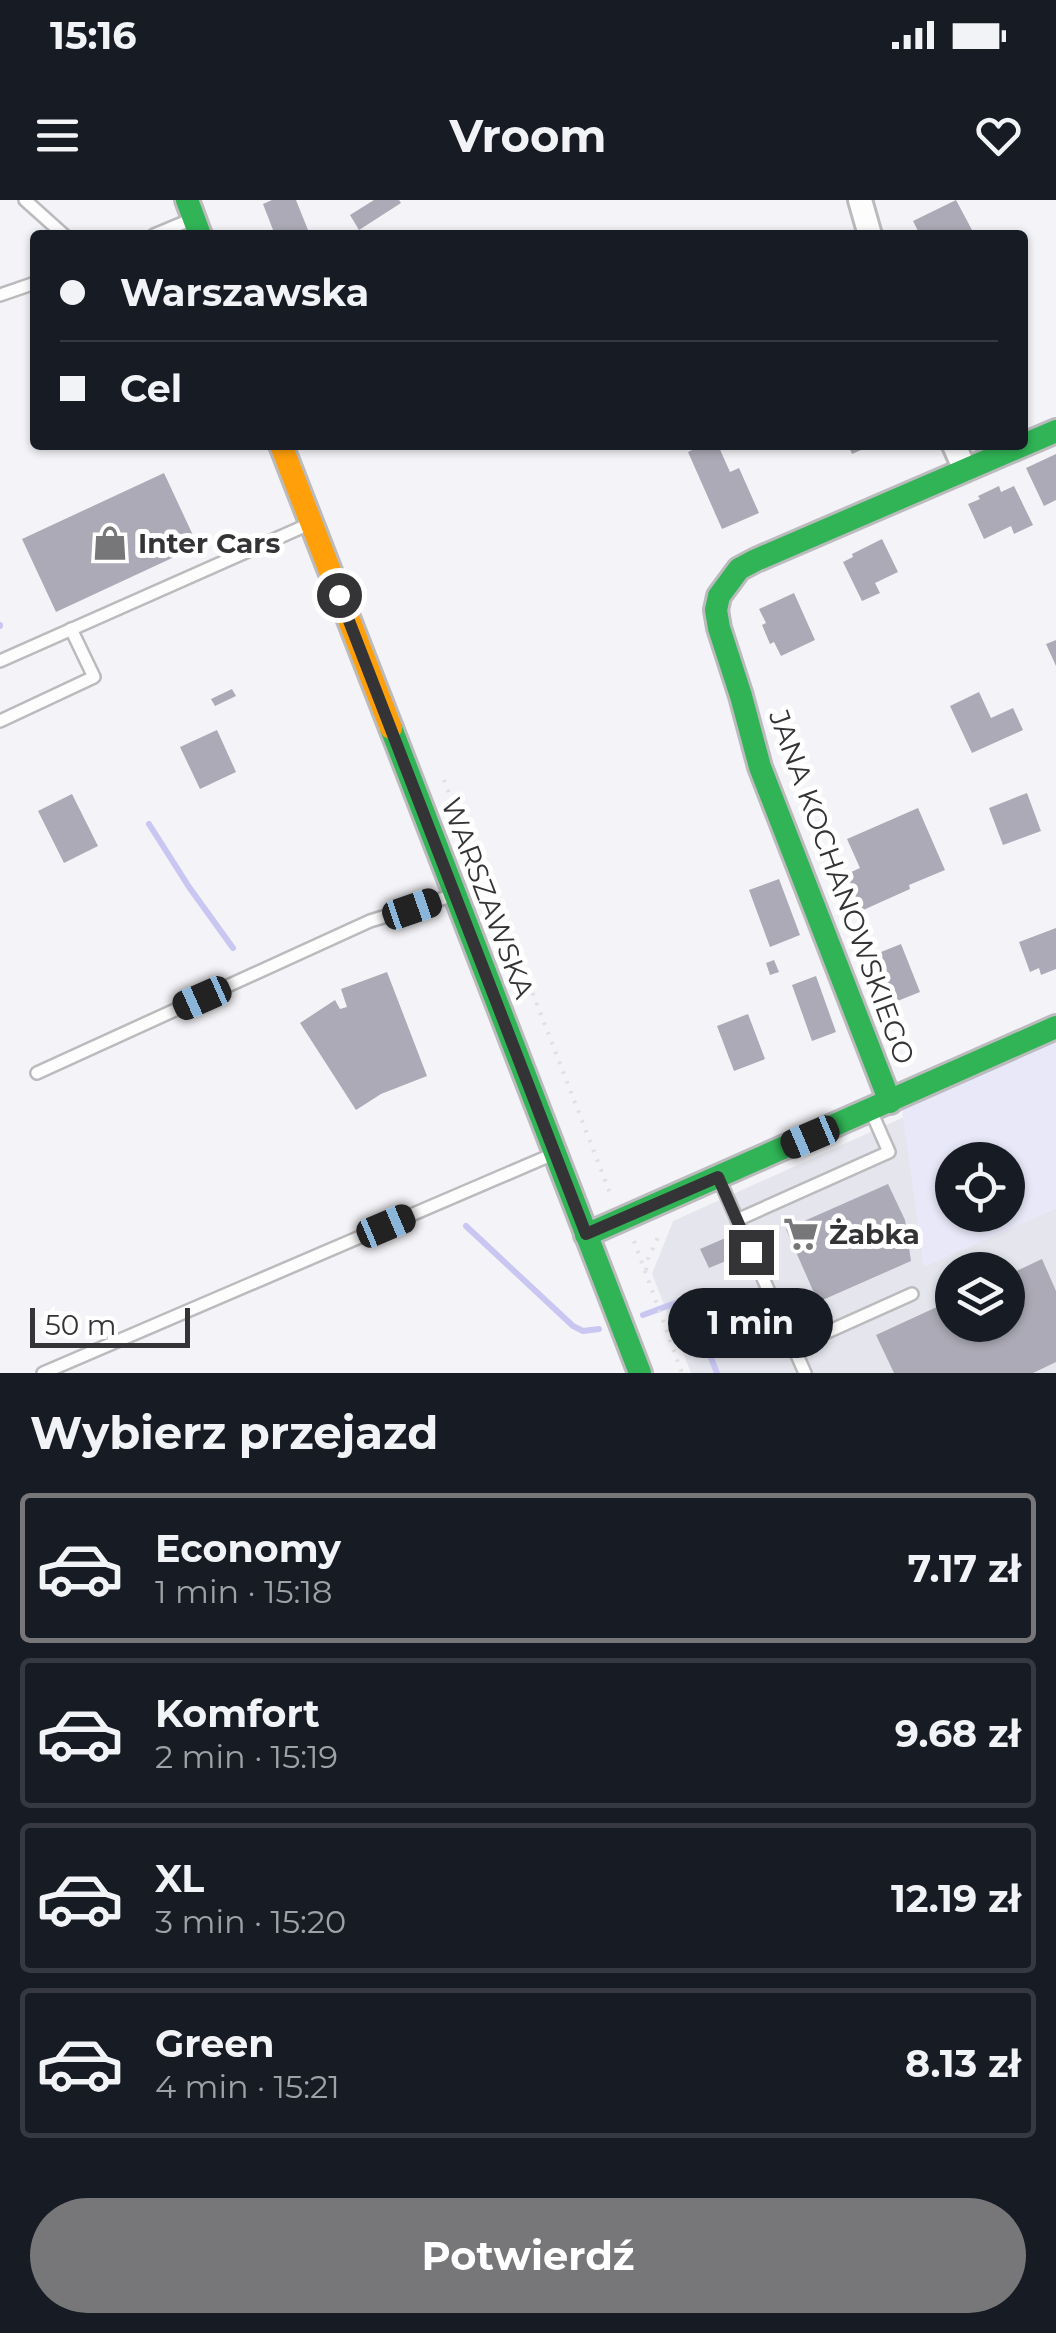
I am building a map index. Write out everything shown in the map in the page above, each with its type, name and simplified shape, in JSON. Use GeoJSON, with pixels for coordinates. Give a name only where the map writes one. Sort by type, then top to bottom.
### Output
{"type":"FeatureCollection","features":[{"type":"Feature","properties":{"kind":"street"},"geometry":{"type":"LineString","coordinates":[[860,200],[869,230]]}},
{"type":"Feature","properties":{"kind":"street","name":"JANA KOCHANOWSKIEGO"},"geometry":{"type":"LineString","coordinates":[[1028,443],[1056,431]]}},
{"type":"Feature","properties":{"kind":"street","name":"WARSZAWSKA"},"geometry":{"type":"LineString","coordinates":[[283,450],[640,1373]]}},
{"type":"Feature","properties":{"kind":"street"},"geometry":{"type":"LineString","coordinates":[[956,450],[965,470]]}},
{"type":"Feature","properties":{"kind":"street","name":"JANA KOCHANOWSKIEGO"},"geometry":{"type":"LineString","coordinates":[[881,1106],[760,767],[716,610],[729,580],[756,560],[1012,450]]}},
{"type":"Feature","properties":{"kind":"street"},"geometry":{"type":"LineString","coordinates":[[586,1234],[1056,1028]]}},
{"type":"Feature","properties":{"kind":"lane"},"geometry":{"type":"LineString","coordinates":[[26,200],[59,230]]}},
{"type":"Feature","properties":{"kind":"lane"},"geometry":{"type":"LineString","coordinates":[[165,230],[193,218]]}},
{"type":"Feature","properties":{"kind":"lane"},"geometry":{"type":"LineString","coordinates":[[0,295],[30,285]]}},
{"type":"Feature","properties":{"kind":"lane"},"geometry":{"type":"LineString","coordinates":[[0,661],[311,524]]}},
{"type":"Feature","properties":{"kind":"lane"},"geometry":{"type":"LineString","coordinates":[[0,720],[94,677],[71,630]]}},
{"type":"Feature","properties":{"kind":"lane"},"geometry":{"type":"LineString","coordinates":[[36,1073],[370,921],[454,894]]}},
{"type":"Feature","properties":{"kind":"lane"},"geometry":{"type":"LineString","coordinates":[[737,1220],[888,1152],[881,1106]]}},
{"type":"Feature","properties":{"kind":"lane"},"geometry":{"type":"LineString","coordinates":[[43,1373],[555,1154]]}},
{"type":"Feature","properties":{"kind":"lane"},"geometry":{"type":"LineString","coordinates":[[718,1177],[805,1373]]}},
{"type":"Feature","properties":{"kind":"lane"},"geometry":{"type":"LineString","coordinates":[[794,1347],[912,1294]]}},
{"type":"Feature","properties":{"kind":"path"},"geometry":{"type":"LineString","coordinates":[[444,780],[465,835],[490,883],[614,1198]]}},
{"type":"Feature","properties":{"kind":"path"},"geometry":{"type":"LineString","coordinates":[[645,1275],[651,1252],[668,1220]]}},
{"type":"Feature","properties":{"kind":"path"},"geometry":{"type":"LineString","coordinates":[[654,1299],[682,1373]]}},
{"type":"Feature","properties":{"kind":"shaded area"},"geometry":{"type":"Polygon","coordinates":[[[1056,1034],[1056,1208],[1025,1222],[1025,1142],[935,1142],[935,1232],[1002,1232],[958,1252],[935,1252],[935,1262],[924,1267],[901,1103],[1056,1034]]]}},
{"type":"Feature","properties":{"kind":"shaded area"},"geometry":{"type":"Polygon","coordinates":[[[904,1117],[924,1266],[935,1261],[935,1342],[1025,1342],[1025,1252],[956,1252],[1001,1232],[1025,1232],[1025,1222],[1056,1208],[1056,1373],[691,1373],[652,1274],[673,1221],[904,1117]]]}},
{"type":"Feature","properties":{"kind":"building"},"geometry":{"type":"Polygon","coordinates":[[[296,200],[308,230],[273,230],[263,204],[296,200]]]}},
{"type":"Feature","properties":{"kind":"building"},"geometry":{"type":"Polygon","coordinates":[[[374,200],[401,203],[359,230],[350,215],[374,200]]]}},
{"type":"Feature","properties":{"kind":"building"},"geometry":{"type":"Polygon","coordinates":[[[956,200],[972,230],[918,230],[913,221],[956,200]]]}},
{"type":"Feature","properties":{"kind":"building"},"geometry":{"type":"Polygon","coordinates":[[[720,450],[730,472],[739,468],[759,513],[722,529],[688,452],[720,450]]]}},
{"type":"Feature","properties":{"kind":"building"},"geometry":{"type":"Polygon","coordinates":[[[1056,454],[1056,500],[1044,506],[1026,468],[1056,454]]]}},
{"type":"Feature","properties":{"kind":"building","name":"Inter Cars"},"geometry":{"type":"Polygon","coordinates":[[[164,473],[198,546],[56,612],[22,539],[164,473]]]}},
{"type":"Feature","properties":{"kind":"building"},"geometry":{"type":"Polygon","coordinates":[[[999,486],[1001,492],[1014,486],[1033,525],[1014,534],[1011,526],[984,539],[968,504],[999,486]]]}},
{"type":"Feature","properties":{"kind":"building"},"geometry":{"type":"Polygon","coordinates":[[[882,539],[898,572],[875,583],[880,593],[862,601],[843,562],[882,539]]]}},
{"type":"Feature","properties":{"kind":"building"},"geometry":{"type":"Polygon","coordinates":[[[794,593],[815,640],[781,656],[774,642],[770,644],[759,609],[794,593]]]}},
{"type":"Feature","properties":{"kind":"building"},"geometry":{"type":"Polygon","coordinates":[[[1056,640],[1056,666],[1046,644],[1056,640]]]}},
{"type":"Feature","properties":{"kind":"building"},"geometry":{"type":"Polygon","coordinates":[[[232,689],[236,696],[215,706],[211,699],[232,689]]]}},
{"type":"Feature","properties":{"kind":"building"},"geometry":{"type":"Polygon","coordinates":[[[979,692],[991,718],[1013,708],[1023,730],[972,753],[950,706],[979,692]]]}},
{"type":"Feature","properties":{"kind":"building"},"geometry":{"type":"Polygon","coordinates":[[[217,730],[236,772],[200,789],[180,747],[217,730]]]}},
{"type":"Feature","properties":{"kind":"building"},"geometry":{"type":"Polygon","coordinates":[[[1027,793],[1041,831],[1003,845],[989,808],[1027,793]]]}},
{"type":"Feature","properties":{"kind":"building"},"geometry":{"type":"Polygon","coordinates":[[[72,794],[98,846],[64,863],[38,811],[72,794]]]}},
{"type":"Feature","properties":{"kind":"building"},"geometry":{"type":"Polygon","coordinates":[[[918,808],[945,870],[861,911],[849,879],[849,873],[860,868],[847,839],[918,808]]]}},
{"type":"Feature","properties":{"kind":"building"},"geometry":{"type":"Polygon","coordinates":[[[779,879],[800,935],[770,947],[749,890],[779,879]]]}},
{"type":"Feature","properties":{"kind":"building"},"geometry":{"type":"Polygon","coordinates":[[[1056,928],[1056,969],[1041,975],[1039,968],[1030,972],[1019,942],[1056,928]]]}},
{"type":"Feature","properties":{"kind":"building"},"geometry":{"type":"Polygon","coordinates":[[[901,944],[920,992],[895,1002],[876,954],[901,944]]]}},
{"type":"Feature","properties":{"kind":"building"},"geometry":{"type":"Polygon","coordinates":[[[774,960],[779,972],[770,975],[766,963],[774,960]]]}},
{"type":"Feature","properties":{"kind":"building"},"geometry":{"type":"Polygon","coordinates":[[[387,972],[427,1076],[381,1094],[356,1110],[300,1023],[335,1000],[340,1009],[347,1007],[341,989],[387,972]]]}},
{"type":"Feature","properties":{"kind":"building"},"geometry":{"type":"Polygon","coordinates":[[[816,976],[836,1032],[812,1041],[792,985],[816,976]]]}},
{"type":"Feature","properties":{"kind":"building"},"geometry":{"type":"Polygon","coordinates":[[[748,1014],[765,1059],[734,1071],[717,1026],[748,1014]]]}},
{"type":"Feature","properties":{"kind":"building"},"geometry":{"type":"Polygon","coordinates":[[[888,1184],[905,1220],[911,1261],[818,1302],[786,1229],[888,1184]]]}},
{"type":"Feature","properties":{"kind":"building"},"geometry":{"type":"Polygon","coordinates":[[[737,1233],[745,1253],[709,1268],[700,1249],[737,1233]]]}},
{"type":"Feature","properties":{"kind":"building"},"geometry":{"type":"Polygon","coordinates":[[[1042,1259],[1056,1291],[1056,1362],[1033,1373],[894,1373],[876,1335],[935,1308],[935,1342],[1025,1342],[1025,1267],[1042,1259]]]}},
{"type":"Feature","properties":{"kind":"waterway"},"geometry":{"type":"LineString","coordinates":[[149,824],[233,948]]}},
{"type":"Feature","properties":{"kind":"waterway"},"geometry":{"type":"LineString","coordinates":[[466,1226],[573,1326],[583,1331],[599,1329]]}},
{"type":"Feature","properties":{"kind":"waterway"},"geometry":{"type":"LineString","coordinates":[[643,1315],[678,1302],[687,1303],[717,1373]]}},
{"type":"Feature","properties":{"kind":"traffic: fast"},"geometry":{"type":"LineString","coordinates":[[187,200],[198,230]]}},
{"type":"Feature","properties":{"kind":"traffic: fast"},"geometry":{"type":"LineString","coordinates":[[1028,443],[1056,431]]}},
{"type":"Feature","properties":{"kind":"traffic: fast"},"geometry":{"type":"LineString","coordinates":[[890,1102],[760,767],[716,610],[719,596],[739,569],[1012,450]]}},
{"type":"Feature","properties":{"kind":"traffic: fast"},"geometry":{"type":"LineString","coordinates":[[391,728],[640,1373]]}},
{"type":"Feature","properties":{"kind":"traffic: fast"},"geometry":{"type":"LineString","coordinates":[[586,1235],[1056,1027]]}},
{"type":"Feature","properties":{"kind":"traffic: slow"},"geometry":{"type":"LineString","coordinates":[[283,450],[391,728]]}},
{"type":"Feature","properties":{"kind":"place","name":"Inter Cars"},"geometry":{"type":"Point","coordinates":[110,543]}},
{"type":"Feature","properties":{"kind":"place","name":"Żabka"},"geometry":{"type":"Point","coordinates":[801,1234]}},
{"type":"Feature","properties":{"kind":"route"},"geometry":{"type":"LineString","coordinates":[[339,595],[586,1234],[718,1177],[751,1252]]}}]}
